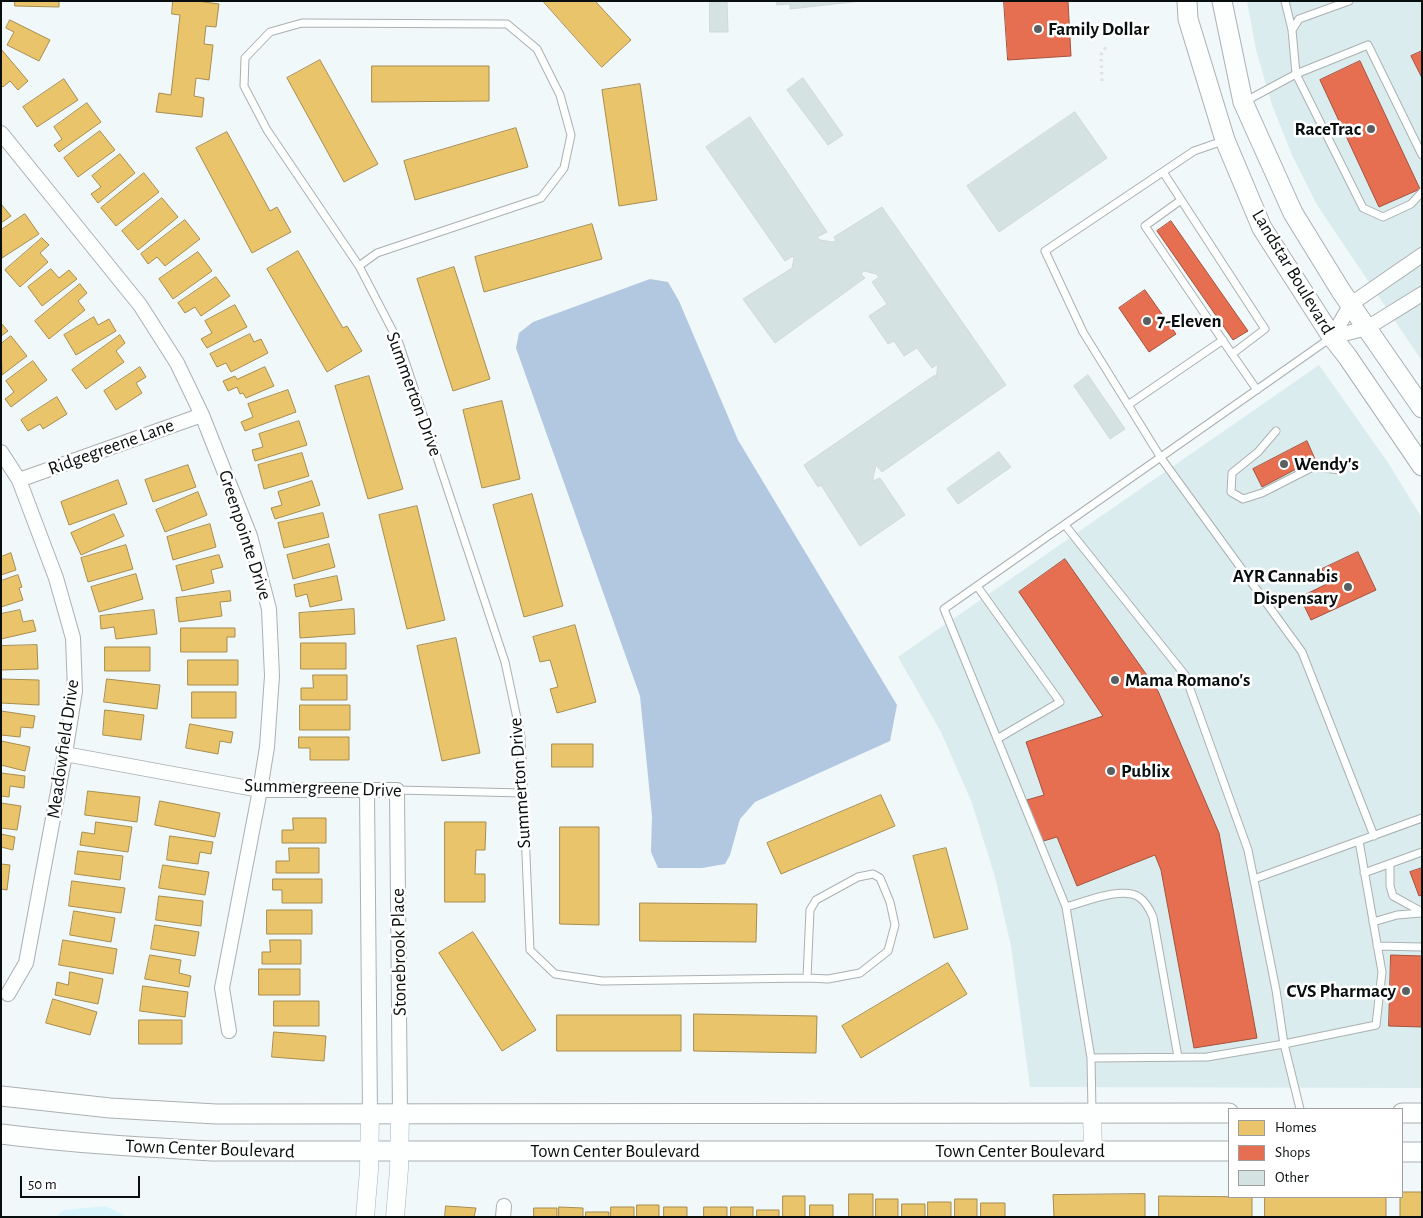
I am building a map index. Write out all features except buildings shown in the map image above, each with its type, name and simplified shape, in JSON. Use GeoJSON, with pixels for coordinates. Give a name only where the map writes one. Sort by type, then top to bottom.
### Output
{"type":"FeatureCollection","features":[{"type":"Feature","properties":{"kind":"main road","name":"Landstar Boulevard"},"geometry":{"type":"LineString","coordinates":[[1187,1],[1188,20],[1224,140],[1262,228],[1332,337],[1422,466]]}},
{"type":"Feature","properties":{"kind":"main road","name":"Landstar Boulevard"},"geometry":{"type":"LineString","coordinates":[[1222,1],[1244,102],[1293,213],[1341,291],[1422,408]]}},
{"type":"Feature","properties":{"kind":"main road","name":"Town Center Boulevard"},"geometry":{"type":"LineString","coordinates":[[1,1096],[110,1108],[216,1114],[1228,1113]]}},
{"type":"Feature","properties":{"kind":"main road"},"geometry":{"type":"LineString","coordinates":[[1403,1113],[1422,1113]]}},
{"type":"Feature","properties":{"kind":"main road","name":"Town Center Boulevard"},"geometry":{"type":"LineString","coordinates":[[1,1134],[125,1146],[212,1151],[1228,1151]]}},
{"type":"Feature","properties":{"kind":"main road"},"geometry":{"type":"LineString","coordinates":[[1403,1152],[1422,1152]]}},
{"type":"Feature","properties":{"kind":"street","name":"Greenpointe Drive"},"geometry":{"type":"LineString","coordinates":[[1,133],[140,305],[177,363],[202,414],[250,536],[269,609],[272,676],[267,747],[222,988],[229,1031]]}},
{"type":"Feature","properties":{"kind":"street"},"geometry":{"type":"LineString","coordinates":[[1332,337],[1351,304],[1422,255]]}},
{"type":"Feature","properties":{"kind":"street"},"geometry":{"type":"LineString","coordinates":[[1332,337],[1367,328],[1422,294]]}},
{"type":"Feature","properties":{"kind":"street","name":"Ridgegreene Lane"},"geometry":{"type":"LineString","coordinates":[[19,480],[202,414]]}},
{"type":"Feature","properties":{"kind":"street","name":"Meadowfield Drive"},"geometry":{"type":"LineString","coordinates":[[1,452],[19,480],[56,578],[73,638],[75,691],[66,754],[26,963],[8,994]]}},
{"type":"Feature","properties":{"kind":"street","name":"Summergreene Drive"},"geometry":{"type":"LineString","coordinates":[[66,754],[260,790],[397,790]]}},
{"type":"Feature","properties":{"kind":"street","name":"Stonebrook Place"},"geometry":{"type":"LineString","coordinates":[[367,790],[370,1114]]}},
{"type":"Feature","properties":{"kind":"street","name":"Stonebrook Place"},"geometry":{"type":"LineString","coordinates":[[397,790],[400,1114]]}},
{"type":"Feature","properties":{"kind":"street"},"geometry":{"type":"LineString","coordinates":[[1092,1113],[1092,1151]]}},
{"type":"Feature","properties":{"kind":"street"},"geometry":{"type":"LineString","coordinates":[[365,1217],[370,1114]]}},
{"type":"Feature","properties":{"kind":"street"},"geometry":{"type":"LineString","coordinates":[[395,1217],[400,1114]]}},
{"type":"Feature","properties":{"kind":"lane"},"geometry":{"type":"LineString","coordinates":[[1285,1],[1292,30],[1296,74],[1363,208],[1382,217],[1411,204],[1422,192]]}},
{"type":"Feature","properties":{"kind":"lane"},"geometry":{"type":"LineString","coordinates":[[1292,30],[1299,19],[1349,1]]}},
{"type":"Feature","properties":{"kind":"lane","name":"Summerton Drive"},"geometry":{"type":"LineString","coordinates":[[359,266],[377,253],[541,198],[564,168],[572,135],[560,95],[537,49],[507,24],[302,23],[270,32],[246,58],[244,86],[268,130],[359,266],[398,343],[505,662],[521,737],[527,924],[530,950],[555,974],[602,980],[828,979],[860,973],[888,951],[895,925],[890,902],[880,878],[872,874],[858,877],[816,900],[810,910],[807,978]]}},
{"type":"Feature","properties":{"kind":"lane"},"geometry":{"type":"LineString","coordinates":[[1244,102],[1296,74],[1368,45],[1422,155]]}},
{"type":"Feature","properties":{"kind":"lane"},"geometry":{"type":"LineString","coordinates":[[1224,140],[1194,151],[1045,251],[1083,332],[1161,458],[1302,652],[1374,836]]}},
{"type":"Feature","properties":{"kind":"lane"},"geometry":{"type":"LineString","coordinates":[[1162,172],[1265,329],[1232,354]]}},
{"type":"Feature","properties":{"kind":"lane"},"geometry":{"type":"LineString","coordinates":[[1180,200],[1145,226],[1257,390]]}},
{"type":"Feature","properties":{"kind":"lane"},"geometry":{"type":"LineString","coordinates":[[1092,1113],[1091,1058],[1066,907],[944,609],[1332,337]]}},
{"type":"Feature","properties":{"kind":"lane"},"geometry":{"type":"LineString","coordinates":[[1128,405],[1223,340]]}},
{"type":"Feature","properties":{"kind":"lane"},"geometry":{"type":"LineString","coordinates":[[1276,431],[1258,452],[1232,473],[1231,492],[1243,499],[1262,493],[1313,467],[1341,470]]}},
{"type":"Feature","properties":{"kind":"lane"},"geometry":{"type":"LineString","coordinates":[[1065,525],[1184,675],[1248,850],[1276,990],[1284,1044],[1300,1108]]}},
{"type":"Feature","properties":{"kind":"lane"},"geometry":{"type":"LineString","coordinates":[[977,586],[1060,702],[997,739]]}},
{"type":"Feature","properties":{"kind":"lane","name":"Summergreene Drive"},"geometry":{"type":"LineString","coordinates":[[397,790],[524,793]]}},
{"type":"Feature","properties":{"kind":"lane"},"geometry":{"type":"LineString","coordinates":[[1254,879],[1422,818]]}},
{"type":"Feature","properties":{"kind":"lane"},"geometry":{"type":"LineString","coordinates":[[1091,1058],[1207,1057],[1284,1044],[1376,1025],[1382,972],[1359,841]]}},
{"type":"Feature","properties":{"kind":"lane"},"geometry":{"type":"LineString","coordinates":[[1364,873],[1422,852]]}},
{"type":"Feature","properties":{"kind":"lane"},"geometry":{"type":"LineString","coordinates":[[1390,864],[1390,886],[1393,896],[1422,912]]}},
{"type":"Feature","properties":{"kind":"lane"},"geometry":{"type":"LineString","coordinates":[[1066,907],[1118,893],[1130,892],[1141,898],[1148,906],[1153,917],[1178,1057]]}},
{"type":"Feature","properties":{"kind":"lane"},"geometry":{"type":"LineString","coordinates":[[1373,922],[1422,912]]}},
{"type":"Feature","properties":{"kind":"lane"},"geometry":{"type":"LineString","coordinates":[[1377,946],[1422,948]]}},
{"type":"Feature","properties":{"kind":"path"},"geometry":{"type":"LineString","coordinates":[[1102,81],[1101,55],[1107,45]]}},
{"type":"Feature","properties":{"kind":"shaded area"},"geometry":{"type":"Polygon","coordinates":[[[1247,1],[1422,1],[1422,361],[1317,205],[1292,155],[1272,105],[1256,50],[1247,1]]]}},
{"type":"Feature","properties":{"kind":"shaded area"},"geometry":{"type":"Polygon","coordinates":[[[650,279],[668,282],[679,301],[738,440],[897,705],[890,741],[755,802],[740,819],[730,855],[725,864],[702,868],[658,868],[651,852],[652,816],[640,696],[516,348],[519,333],[533,322],[650,279]]]}},
{"type":"Feature","properties":{"kind":"shaded area"},"geometry":{"type":"Polygon","coordinates":[[[1319,365],[1387,461],[1422,518],[1422,1088],[1030,1087],[1011,946],[995,877],[972,803],[941,732],[898,657],[1319,365]]]}},
{"type":"Feature","properties":{"kind":"shaded area"},"geometry":{"type":"Polygon","coordinates":[[[106,1206],[127,1217],[55,1217],[64,1210],[106,1206]]]}},
{"type":"Feature","properties":{"kind":"place","name":"Family Dollar"},"geometry":{"type":"Point","coordinates":[1038,29]}},
{"type":"Feature","properties":{"kind":"place","name":"RaceTrac"},"geometry":{"type":"Point","coordinates":[1371,129]}},
{"type":"Feature","properties":{"kind":"place","name":"7-Eleven"},"geometry":{"type":"Point","coordinates":[1147,321]}},
{"type":"Feature","properties":{"kind":"place","name":"Wendy's"},"geometry":{"type":"Point","coordinates":[1284,464]}},
{"type":"Feature","properties":{"kind":"place","name":"AYR Cannabis Dispensary"},"geometry":{"type":"Point","coordinates":[1348,587]}},
{"type":"Feature","properties":{"kind":"place","name":"Mama Romano's"},"geometry":{"type":"Point","coordinates":[1115,680]}},
{"type":"Feature","properties":{"kind":"place","name":"Publix"},"geometry":{"type":"Point","coordinates":[1111,771]}},
{"type":"Feature","properties":{"kind":"place","name":"CVS Pharmacy"},"geometry":{"type":"Point","coordinates":[1406,991]}}]}
